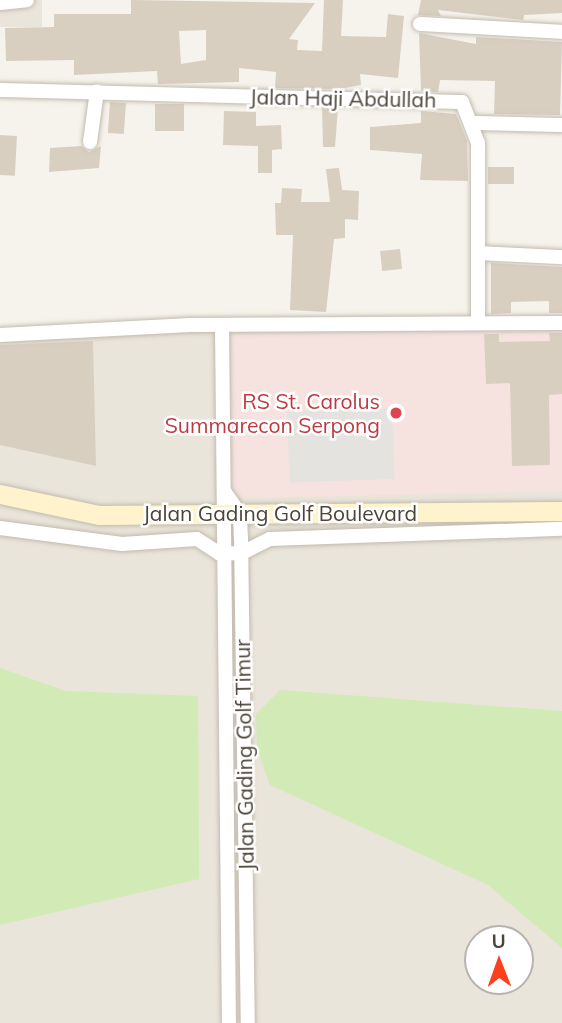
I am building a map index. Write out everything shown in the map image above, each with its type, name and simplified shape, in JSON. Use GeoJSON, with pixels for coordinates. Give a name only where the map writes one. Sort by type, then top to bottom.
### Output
{"type":"FeatureCollection","features":[{"type":"Feature","properties":{"kind":"main road","name":"Jalan Gading Golf Boulevard"},"geometry":{"type":"LineString","coordinates":[[0,495],[99,514],[562,512]]}},
{"type":"Feature","properties":{"kind":"street"},"geometry":{"type":"LineString","coordinates":[[0,3],[27,0]]}},
{"type":"Feature","properties":{"kind":"street"},"geometry":{"type":"LineString","coordinates":[[420,24],[562,32]]}},
{"type":"Feature","properties":{"kind":"street","name":"Jalan Haji Abdullah"},"geometry":{"type":"LineString","coordinates":[[0,90],[453,100],[467,107],[474,123]]}},
{"type":"Feature","properties":{"kind":"street"},"geometry":{"type":"LineString","coordinates":[[90,142],[97,91]]}},
{"type":"Feature","properties":{"kind":"street"},"geometry":{"type":"LineString","coordinates":[[478,322],[479,253],[474,123],[562,125]]}},
{"type":"Feature","properties":{"kind":"street"},"geometry":{"type":"LineString","coordinates":[[479,253],[562,257]]}},
{"type":"Feature","properties":{"kind":"street"},"geometry":{"type":"LineString","coordinates":[[0,335],[222,325],[562,323]]}},
{"type":"Feature","properties":{"kind":"street","name":"Jalan Gading Golf Timur"},"geometry":{"type":"LineString","coordinates":[[222,325],[224,491],[219,514],[229,1023]]}},
{"type":"Feature","properties":{"kind":"street"},"geometry":{"type":"LineString","coordinates":[[224,491],[240,514]]}},
{"type":"Feature","properties":{"kind":"street","name":"Jalan Gading Golf Timur"},"geometry":{"type":"LineString","coordinates":[[240,514],[248,1023]]}},
{"type":"Feature","properties":{"kind":"street","name":"Jalan Gading Golf Boulevard"},"geometry":{"type":"LineString","coordinates":[[0,528],[122,544],[197,539],[220,554],[242,554],[270,539],[562,529]]}},
{"type":"Feature","properties":{"kind":"shaded area"},"geometry":{"type":"Polygon","coordinates":[[[0,0],[42,0],[42,27],[0,27],[0,0]]]}},
{"type":"Feature","properties":{"kind":"shaded area"},"geometry":{"type":"Polygon","coordinates":[[[562,325],[562,1023],[0,1023],[0,334],[562,325]]]}},
{"type":"Feature","properties":{"kind":"shaded area","name":"RS St. Carolus Summarecon Serpong"},"geometry":{"type":"Polygon","coordinates":[[[562,327],[562,491],[243,498],[230,491],[231,335],[562,327]]]}},
{"type":"Feature","properties":{"kind":"shaded area"},"geometry":{"type":"Polygon","coordinates":[[[392,408],[394,479],[290,483],[287,412],[392,408]]]}},
{"type":"Feature","properties":{"kind":"green space"},"geometry":{"type":"Polygon","coordinates":[[[0,668],[66,691],[198,696],[199,879],[0,925],[0,668]]]}},
{"type":"Feature","properties":{"kind":"green space"},"geometry":{"type":"Polygon","coordinates":[[[280,690],[562,711],[562,948],[488,885],[270,785],[257,749],[256,714],[280,690]]]}},
{"type":"Feature","properties":{"kind":"building"},"geometry":{"type":"Polygon","coordinates":[[[131,0],[315,3],[289,39],[298,40],[297,50],[322,51],[324,0],[343,0],[341,36],[386,37],[388,14],[404,16],[398,78],[360,74],[361,85],[339,89],[275,88],[276,72],[239,68],[239,82],[158,84],[157,71],[74,75],[74,60],[6,61],[5,28],[54,27],[54,14],[131,14],[131,0]],[[206,30],[179,31],[181,64],[206,60],[206,30]]]}},
{"type":"Feature","properties":{"kind":"building"},"geometry":{"type":"Polygon","coordinates":[[[421,0],[562,0],[562,13],[524,15],[523,20],[438,10],[441,16],[418,15],[421,0]]]}},
{"type":"Feature","properties":{"kind":"building"},"geometry":{"type":"Polygon","coordinates":[[[419,33],[476,44],[476,37],[562,42],[560,115],[494,114],[495,81],[440,80],[438,92],[421,91],[419,33]]]}},
{"type":"Feature","properties":{"kind":"building"},"geometry":{"type":"Polygon","coordinates":[[[110,102],[126,103],[124,134],[108,133],[110,102]]]}},
{"type":"Feature","properties":{"kind":"building"},"geometry":{"type":"Polygon","coordinates":[[[155,104],[184,104],[184,131],[155,131],[155,104]]]}},
{"type":"Feature","properties":{"kind":"building"},"geometry":{"type":"Polygon","coordinates":[[[322,108],[338,108],[335,147],[323,147],[322,108]]]}},
{"type":"Feature","properties":{"kind":"building"},"geometry":{"type":"Polygon","coordinates":[[[224,111],[256,112],[256,126],[281,125],[282,149],[272,150],[272,173],[258,173],[258,146],[223,145],[224,111]]]}},
{"type":"Feature","properties":{"kind":"building"},"geometry":{"type":"Polygon","coordinates":[[[421,111],[456,114],[467,141],[468,181],[420,180],[422,154],[370,150],[370,127],[421,123],[421,111]]]}},
{"type":"Feature","properties":{"kind":"building"},"geometry":{"type":"Polygon","coordinates":[[[0,135],[17,136],[15,176],[0,175],[0,135]]]}},
{"type":"Feature","properties":{"kind":"building"},"geometry":{"type":"Polygon","coordinates":[[[81,146],[89,152],[101,146],[99,168],[49,172],[50,148],[81,146]]]}},
{"type":"Feature","properties":{"kind":"building"},"geometry":{"type":"Polygon","coordinates":[[[488,167],[514,167],[514,184],[488,184],[488,167]]]}},
{"type":"Feature","properties":{"kind":"building"},"geometry":{"type":"Polygon","coordinates":[[[339,168],[342,190],[359,191],[358,220],[345,219],[345,238],[334,239],[326,312],[290,310],[293,235],[276,235],[275,203],[281,203],[282,188],[302,189],[301,202],[330,202],[326,169],[339,168]]]}},
{"type":"Feature","properties":{"kind":"building"},"geometry":{"type":"Polygon","coordinates":[[[400,249],[402,269],[382,271],[380,251],[400,249]]]}},
{"type":"Feature","properties":{"kind":"building"},"geometry":{"type":"Polygon","coordinates":[[[491,263],[562,267],[562,313],[549,313],[549,301],[511,302],[511,313],[491,314],[491,263]]]}},
{"type":"Feature","properties":{"kind":"building"},"geometry":{"type":"Polygon","coordinates":[[[549,333],[562,333],[562,394],[549,395],[550,465],[512,466],[510,383],[486,384],[484,334],[499,334],[499,342],[550,341],[549,333]]]}},
{"type":"Feature","properties":{"kind":"building"},"geometry":{"type":"Polygon","coordinates":[[[93,341],[96,466],[0,445],[0,345],[93,341]]]}},
{"type":"Feature","properties":{"kind":"place","name":"RS St. Carolus Summarecon Serpong"},"geometry":{"type":"Point","coordinates":[396,413]}}]}
